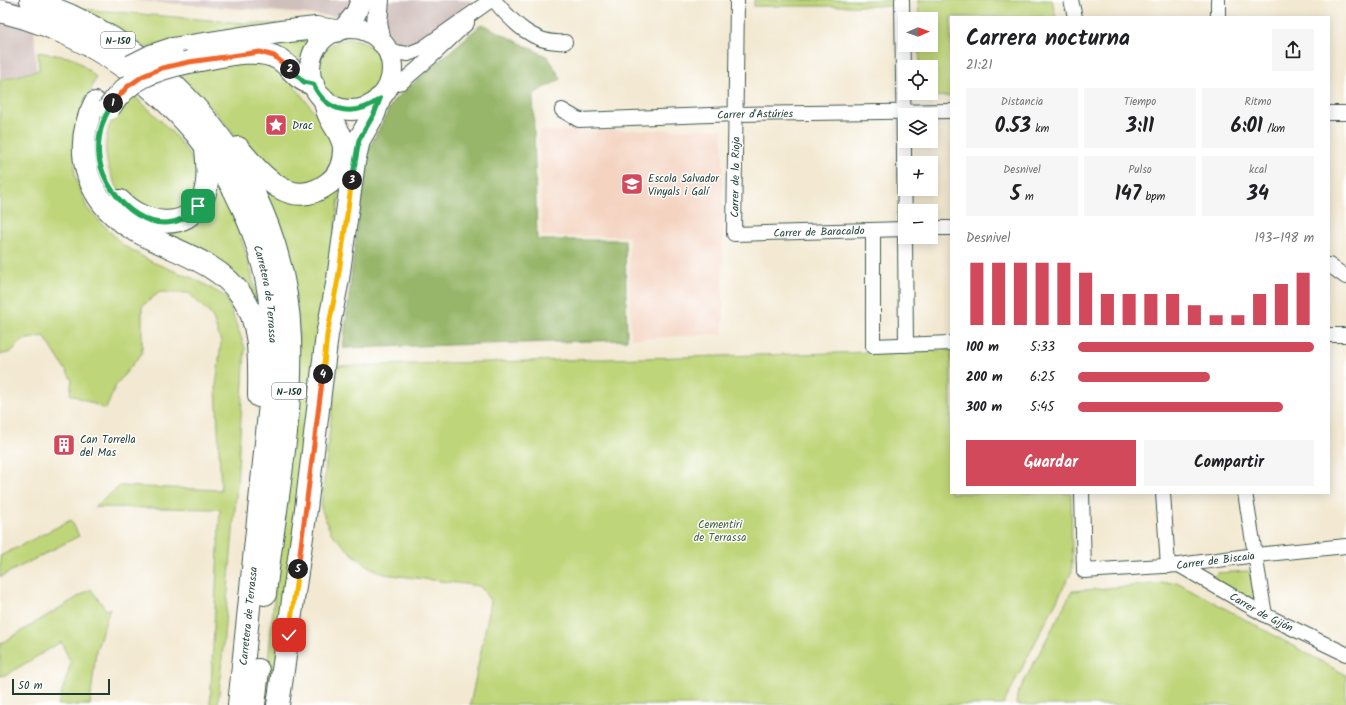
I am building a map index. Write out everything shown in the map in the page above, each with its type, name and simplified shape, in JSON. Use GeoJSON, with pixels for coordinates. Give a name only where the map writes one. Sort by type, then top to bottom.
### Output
{"type":"FeatureCollection","features":[{"type":"Feature","properties":{"kind":"main road","name":"Carretera de Terrassa"},"geometry":{"type":"LineString","coordinates":[[0,11],[54,7],[120,42],[168,78],[191,101],[233,158],[259,204],[276,251],[289,312],[290,339],[289,392],[254,705]]}},
{"type":"Feature","properties":{"kind":"main road"},"geometry":{"type":"LineString","coordinates":[[0,19],[29,9]]}},
{"type":"Feature","properties":{"kind":"main road","name":"Carretera de Terrassa"},"geometry":{"type":"LineString","coordinates":[[29,9],[143,80],[168,102],[206,146],[228,178],[248,219],[260,254],[269,294],[273,328],[274,365],[239,705]]}},
{"type":"Feature","properties":{"kind":"main road"},"geometry":{"type":"LineString","coordinates":[[206,146],[208,174],[206,189],[203,198],[193,211],[180,219],[159,223],[143,218],[132,212],[110,187],[102,168],[99,149],[103,120],[102,106],[112,80],[140,61],[172,49],[280,32],[316,28],[340,30]]}},
{"type":"Feature","properties":{"kind":"main road"},"geometry":{"type":"LineString","coordinates":[[191,101],[219,125],[265,177],[282,190],[298,194],[314,192],[324,187],[332,181],[342,164],[344,148],[342,138],[329,115],[319,92],[297,77],[278,58],[260,52],[189,62],[162,68],[143,76],[102,106],[88,119],[84,139],[85,161],[90,180],[107,208],[115,217],[130,228],[221,275],[238,292],[250,311],[255,329],[258,352],[260,497]]}},
{"type":"Feature","properties":{"kind":"main road"},"geometry":{"type":"LineString","coordinates":[[278,705],[306,509],[327,335],[338,279],[354,162],[359,140],[374,114],[384,92]]}},
{"type":"Feature","properties":{"kind":"main road"},"geometry":{"type":"LineString","coordinates":[[284,705],[285,662]]}},
{"type":"Feature","properties":{"kind":"street"},"geometry":{"type":"LineString","coordinates":[[361,0],[356,13],[340,30],[323,40],[316,48],[311,59],[310,70],[319,92],[334,107],[346,110],[358,110],[370,106],[384,92],[402,82],[458,32],[477,11],[490,0]]}},
{"type":"Feature","properties":{"kind":"street"},"geometry":{"type":"LineString","coordinates":[[379,0],[377,23],[391,62],[392,74],[384,92]]}},
{"type":"Feature","properties":{"kind":"street"},"geometry":{"type":"LineString","coordinates":[[494,0],[511,21],[532,35],[552,43],[565,42]]}},
{"type":"Feature","properties":{"kind":"street","name":"Carrer de la Rioja"},"geometry":{"type":"LineString","coordinates":[[734,234],[737,0]]}},
{"type":"Feature","properties":{"kind":"street"},"geometry":{"type":"LineString","coordinates":[[902,0],[904,108]]}},
{"type":"Feature","properties":{"kind":"street"},"geometry":{"type":"LineString","coordinates":[[1071,0],[1075,16]]}},
{"type":"Feature","properties":{"kind":"street"},"geometry":{"type":"LineString","coordinates":[[1218,0],[1218,16]]}},
{"type":"Feature","properties":{"kind":"street"},"geometry":{"type":"LineString","coordinates":[[340,30],[364,30],[384,46],[408,54],[423,48],[448,28],[477,11]]}},
{"type":"Feature","properties":{"kind":"street","name":"Carrer d'Astúries"},"geometry":{"type":"LineString","coordinates":[[562,110],[579,120],[736,114],[898,113]]}},
{"type":"Feature","properties":{"kind":"street","name":"Carrer d'Astúries"},"geometry":{"type":"LineString","coordinates":[[938,112],[950,111]]}},
{"type":"Feature","properties":{"kind":"street"},"geometry":{"type":"LineString","coordinates":[[1330,113],[1346,113]]}},
{"type":"Feature","properties":{"kind":"street"},"geometry":{"type":"LineString","coordinates":[[904,148],[905,204]]}},
{"type":"Feature","properties":{"kind":"street"},"geometry":{"type":"LineString","coordinates":[[938,228],[950,228]]}},
{"type":"Feature","properties":{"kind":"street"},"geometry":{"type":"LineString","coordinates":[[873,230],[873,346],[950,343]]}},
{"type":"Feature","properties":{"kind":"street","name":"Carrer de Baracaldo"},"geometry":{"type":"LineString","coordinates":[[734,234],[898,230]]}},
{"type":"Feature","properties":{"kind":"street"},"geometry":{"type":"LineString","coordinates":[[905,244],[906,345]]}},
{"type":"Feature","properties":{"kind":"street"},"geometry":{"type":"LineString","coordinates":[[1330,266],[1346,277]]}},
{"type":"Feature","properties":{"kind":"street"},"geometry":{"type":"LineString","coordinates":[[1330,335],[1346,335]]}},
{"type":"Feature","properties":{"kind":"street","name":"Carrer de Biscaia"},"geometry":{"type":"LineString","coordinates":[[1082,494],[1084,571],[1174,566],[1256,555],[1346,546]]}},
{"type":"Feature","properties":{"kind":"street"},"geometry":{"type":"LineString","coordinates":[[1163,494],[1174,566]]}},
{"type":"Feature","properties":{"kind":"street"},"geometry":{"type":"LineString","coordinates":[[1244,494],[1256,555],[1265,616]]}},
{"type":"Feature","properties":{"kind":"street","name":"Carrer de Gijón"},"geometry":{"type":"LineString","coordinates":[[1174,566],[1265,616],[1346,654]]}},
{"type":"Feature","properties":{"kind":"shaded area"},"geometry":{"type":"Polygon","coordinates":[[[0,0],[33,0],[36,70],[0,79],[0,0]]]}},
{"type":"Feature","properties":{"kind":"shaded area"},"geometry":{"type":"Polygon","coordinates":[[[129,0],[472,0],[416,44],[398,45],[391,40],[385,20],[129,0]]]}},
{"type":"Feature","properties":{"kind":"shaded area","name":"Escola Salvador Vinyals i Galí"},"geometry":{"type":"Polygon","coordinates":[[[723,129],[723,334],[631,339],[629,236],[542,236],[539,131],[723,129]]]}},
{"type":"Feature","properties":{"kind":"green space"},"geometry":{"type":"Polygon","coordinates":[[[754,0],[894,0],[894,6],[754,6],[754,0]]]}},
{"type":"Feature","properties":{"kind":"green space"},"geometry":{"type":"Polygon","coordinates":[[[918,0],[1052,0],[1056,16],[950,16],[950,96],[938,97],[938,60],[920,60],[919,52],[938,52],[938,12],[919,12],[918,0]]]}},
{"type":"Feature","properties":{"kind":"green space"},"geometry":{"type":"Polygon","coordinates":[[[81,10],[244,23],[302,25],[146,48],[113,27],[81,10]]]}},
{"type":"Feature","properties":{"kind":"green space"},"geometry":{"type":"Polygon","coordinates":[[[482,24],[548,57],[561,79],[533,94],[537,240],[625,240],[627,340],[343,348],[360,201],[368,151],[393,101],[482,24]]]}},
{"type":"Feature","properties":{"kind":"green space"},"geometry":{"type":"Polygon","coordinates":[[[311,37],[301,53],[299,68],[258,45],[311,37]]]}},
{"type":"Feature","properties":{"kind":"green space"},"geometry":{"type":"Polygon","coordinates":[[[350,39],[362,42],[372,48],[378,58],[381,70],[378,82],[372,92],[362,98],[350,101],[338,98],[328,92],[322,82],[319,70],[322,58],[328,48],[338,42],[350,39]]]}},
{"type":"Feature","properties":{"kind":"green space"},"geometry":{"type":"Polygon","coordinates":[[[38,52],[74,58],[96,77],[74,132],[75,176],[87,208],[123,245],[152,262],[197,280],[226,297],[245,348],[237,485],[218,705],[210,705],[220,509],[94,507],[120,486],[221,490],[216,387],[221,342],[212,316],[189,293],[160,292],[142,306],[142,353],[116,385],[106,409],[70,394],[72,380],[44,336],[23,340],[11,352],[0,355],[0,80],[39,70],[38,52]]]}},
{"type":"Feature","properties":{"kind":"green space"},"geometry":{"type":"Polygon","coordinates":[[[258,60],[284,73],[331,133],[336,156],[322,180],[290,185],[247,149],[210,106],[177,73],[258,60]]]}},
{"type":"Feature","properties":{"kind":"green space"},"geometry":{"type":"Polygon","coordinates":[[[130,93],[149,109],[181,143],[189,154],[199,177],[198,186],[191,203],[163,216],[124,196],[113,180],[109,169],[106,147],[109,128],[117,111],[130,93]]]}},
{"type":"Feature","properties":{"kind":"green space"},"geometry":{"type":"Polygon","coordinates":[[[341,183],[271,705],[264,705],[299,334],[296,298],[288,260],[277,222],[263,189],[341,183]]]}},
{"type":"Feature","properties":{"kind":"green space"},"geometry":{"type":"Polygon","coordinates":[[[217,186],[238,229],[252,275],[258,306],[147,228],[217,186]]]}},
{"type":"Feature","properties":{"kind":"green space","name":"Cementiri de Terrassa"},"geometry":{"type":"Polygon","coordinates":[[[950,350],[950,494],[1071,494],[1072,571],[1003,705],[470,705],[491,602],[480,586],[384,574],[368,566],[350,552],[331,533],[321,508],[337,366],[950,350]]]}},
{"type":"Feature","properties":{"kind":"green space"},"geometry":{"type":"Polygon","coordinates":[[[71,520],[79,536],[0,577],[0,556],[71,520]]]}},
{"type":"Feature","properties":{"kind":"green space"},"geometry":{"type":"Polygon","coordinates":[[[1250,572],[1255,599],[1253,600],[1215,580],[1214,576],[1217,573],[1250,572]]]}},
{"type":"Feature","properties":{"kind":"green space"},"geometry":{"type":"Polygon","coordinates":[[[1177,582],[1346,675],[1346,705],[1016,705],[1017,695],[1072,591],[1177,582]]]}},
{"type":"Feature","properties":{"kind":"green space"},"geometry":{"type":"Polygon","coordinates":[[[91,589],[106,610],[110,608],[96,651],[90,705],[58,705],[71,663],[61,642],[6,675],[0,676],[0,644],[91,589]]]}},
{"type":"Feature","properties":{"kind":"place","name":"Drac"},"geometry":{"type":"Point","coordinates":[276,125]}},
{"type":"Feature","properties":{"kind":"place","name":"Escola Salvador Vinyals i Galí"},"geometry":{"type":"Point","coordinates":[632,184]}},
{"type":"Feature","properties":{"kind":"place","name":"Can Torrella del Mas"},"geometry":{"type":"Point","coordinates":[64,445]}},
{"type":"Feature","properties":{"kind":"route"},"geometry":{"type":"LineString","coordinates":[[198,206],[186,217],[174,222],[159,223],[136,214],[116,196],[110,187],[102,168],[99,149],[103,120],[120,92],[134,81],[169,66],[260,52],[274,56],[281,60],[297,77],[304,82],[313,84],[317,92],[324,100],[334,107],[346,110],[358,110],[370,106],[380,99],[374,114],[359,140],[354,162],[338,279],[327,335],[320,404],[289,635]]}}]}
